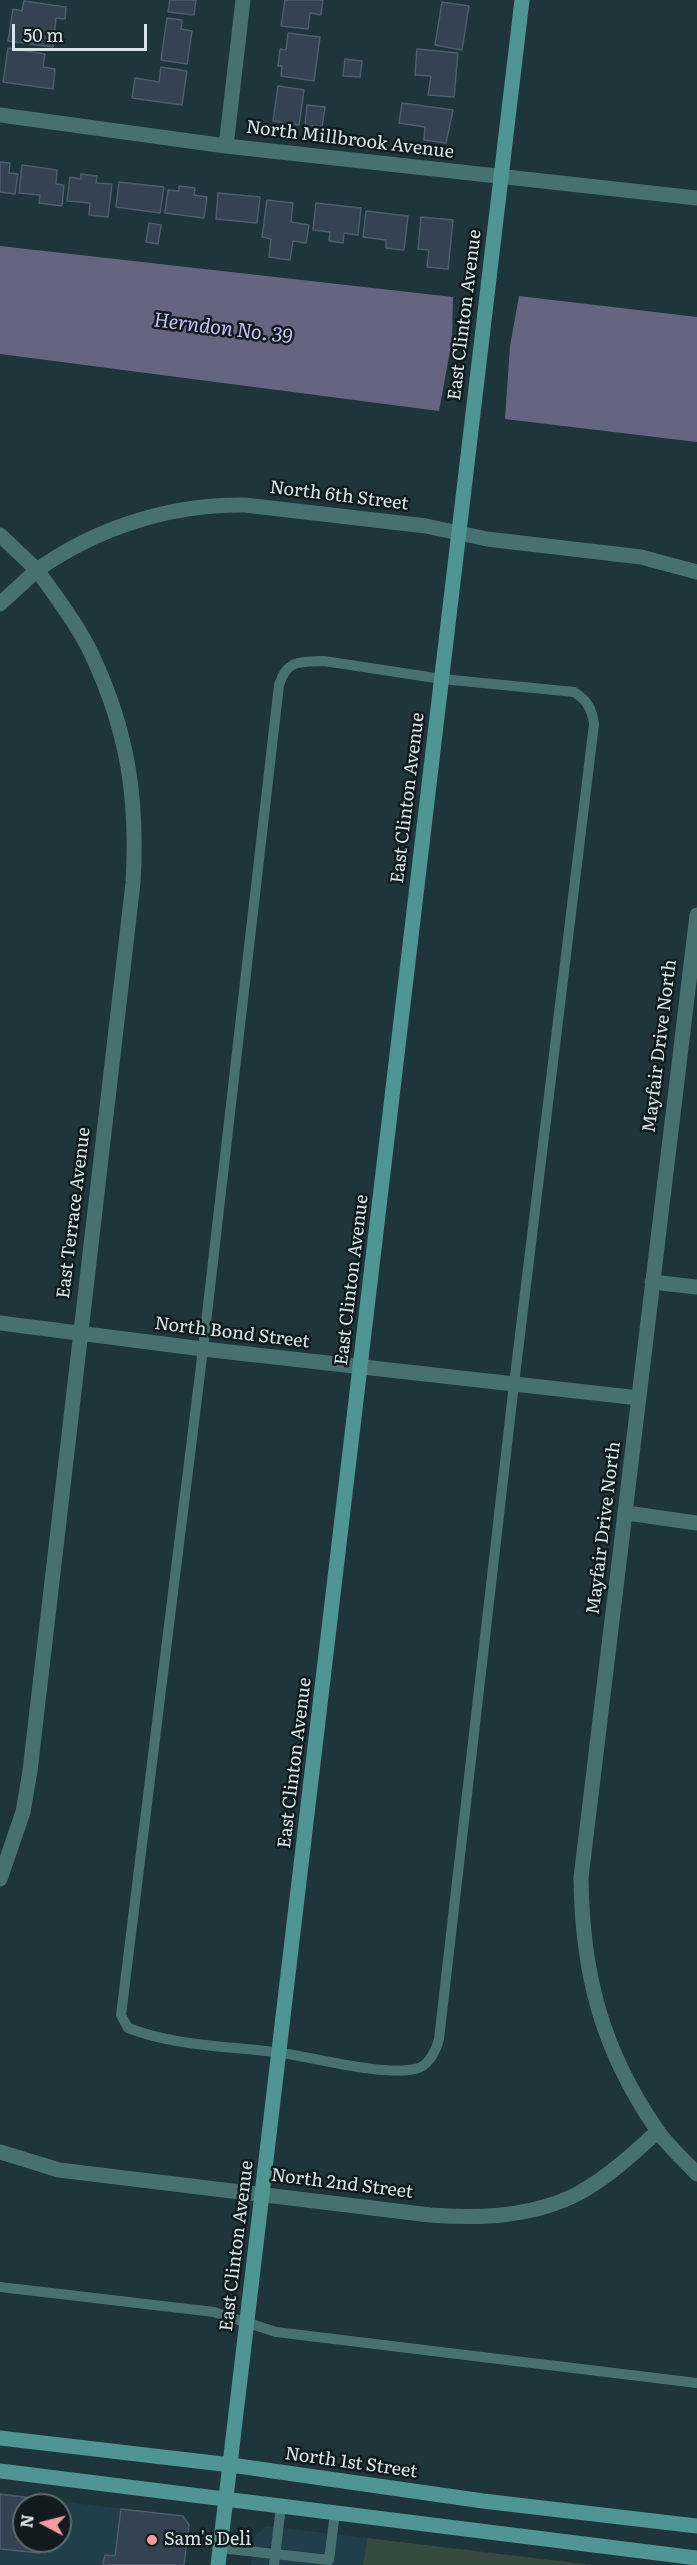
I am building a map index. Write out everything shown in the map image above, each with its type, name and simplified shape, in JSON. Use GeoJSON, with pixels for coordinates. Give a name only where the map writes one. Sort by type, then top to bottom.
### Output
{"type":"FeatureCollection","features":[{"type":"Feature","properties":{"kind":"main road","name":"East Clinton Avenue"},"geometry":{"type":"LineString","coordinates":[[218,2565],[522,0]]}},
{"type":"Feature","properties":{"kind":"main road","name":"North 1st Street"},"geometry":{"type":"LineString","coordinates":[[0,2438],[231,2465],[442,2496],[697,2526]]}},
{"type":"Feature","properties":{"kind":"main road"},"geometry":{"type":"LineString","coordinates":[[0,2471],[697,2558]]}},
{"type":"Feature","properties":{"kind":"street"},"geometry":{"type":"LineString","coordinates":[[226,146],[243,0]]}},
{"type":"Feature","properties":{"kind":"street","name":"North Millbrook Avenue"},"geometry":{"type":"LineString","coordinates":[[0,116],[226,146],[697,198]]}},
{"type":"Feature","properties":{"kind":"street","name":"North 6th Street"},"geometry":{"type":"LineString","coordinates":[[0,604],[37,570],[85,540],[153,516],[219,505],[271,507],[426,526],[487,539],[641,557],[697,572]]}},
{"type":"Feature","properties":{"kind":"street"},"geometry":{"type":"LineString","coordinates":[[0,535],[37,570]]}},
{"type":"Feature","properties":{"kind":"street","name":"East Terrace Avenue"},"geometry":{"type":"LineString","coordinates":[[0,1879],[23,1812],[30,1771],[133,883],[135,837],[134,799],[118,723],[91,653],[37,570]]}},
{"type":"Feature","properties":{"kind":"street","name":"Mayfair Drive North"},"geometry":{"type":"LineString","coordinates":[[697,915],[692,938],[627,1513],[581,1878],[586,1958],[601,2023],[633,2091],[658,2131],[697,2174]]}},
{"type":"Feature","properties":{"kind":"street"},"geometry":{"type":"LineString","coordinates":[[652,1282],[697,1287]]}},
{"type":"Feature","properties":{"kind":"street","name":"North Bond Street"},"geometry":{"type":"LineString","coordinates":[[0,1323],[203,1349],[639,1398]]}},
{"type":"Feature","properties":{"kind":"street"},"geometry":{"type":"LineString","coordinates":[[627,1513],[697,1523]]}},
{"type":"Feature","properties":{"kind":"street","name":"North 2nd Street"},"geometry":{"type":"LineString","coordinates":[[0,2152],[59,2170],[457,2217],[490,2217],[551,2205],[578,2194],[619,2166],[658,2131]]}},
{"type":"Feature","properties":{"kind":"lane"},"geometry":{"type":"LineString","coordinates":[[324,661],[442,679],[574,692],[583,698],[593,711],[592,736],[437,2047],[426,2063],[417,2069],[407,2070],[174,2042],[128,2028],[121,2015],[203,1349],[282,676],[288,667],[299,662],[324,661]]}},
{"type":"Feature","properties":{"kind":"lane"},"geometry":{"type":"LineString","coordinates":[[0,2287],[214,2312],[276,2332],[697,2384]]}},
{"type":"Feature","properties":{"kind":"lane"},"geometry":{"type":"LineString","coordinates":[[275,2560],[281,2506]]}},
{"type":"Feature","properties":{"kind":"lane"},"geometry":{"type":"LineString","coordinates":[[220,2548],[275,2560],[329,2560],[335,2513]]}},
{"type":"Feature","properties":{"kind":"shaded area"},"geometry":{"type":"Polygon","coordinates":[[[0,2494],[12,2495],[12,2553],[72,2553],[72,2503],[183,2516],[189,2525],[184,2565],[0,2565],[0,2494]]]}},
{"type":"Feature","properties":{"kind":"shaded area"},"geometry":{"type":"Polygon","coordinates":[[[266,2526],[367,2538],[363,2565],[251,2565],[255,2536],[266,2526]]]}},
{"type":"Feature","properties":{"kind":"green space"},"geometry":{"type":"Polygon","coordinates":[[[367,2538],[592,2565],[363,2565],[367,2538]]]}},
{"type":"Feature","properties":{"kind":"water","name":"Herndon No. 39"},"geometry":{"type":"Polygon","coordinates":[[[0,246],[453,297],[452,340],[439,411],[0,354],[0,246]]]}},
{"type":"Feature","properties":{"kind":"water"},"geometry":{"type":"Polygon","coordinates":[[[519,296],[697,317],[697,442],[505,419],[510,346],[519,296]]]}},
{"type":"Feature","properties":{"kind":"building"},"geometry":{"type":"Polygon","coordinates":[[[170,0],[196,0],[194,15],[168,12],[170,0]]]}},
{"type":"Feature","properties":{"kind":"building"},"geometry":{"type":"Polygon","coordinates":[[[285,0],[323,0],[321,15],[310,13],[308,29],[281,26],[285,0]]]}},
{"type":"Feature","properties":{"kind":"building"},"geometry":{"type":"Polygon","coordinates":[[[24,1],[66,7],[65,19],[56,18],[53,47],[8,41],[13,9],[22,11],[24,1]]]}},
{"type":"Feature","properties":{"kind":"building"},"geometry":{"type":"Polygon","coordinates":[[[442,2],[469,6],[462,50],[435,45],[442,2]]]}},
{"type":"Feature","properties":{"kind":"building"},"geometry":{"type":"Polygon","coordinates":[[[167,18],[182,20],[181,29],[192,31],[187,64],[161,60],[167,18]]]}},
{"type":"Feature","properties":{"kind":"building"},"geometry":{"type":"Polygon","coordinates":[[[288,33],[320,37],[314,81],[281,76],[282,66],[278,66],[280,49],[286,50],[288,33]]]}},
{"type":"Feature","properties":{"kind":"building"},"geometry":{"type":"Polygon","coordinates":[[[8,48],[45,54],[43,67],[55,69],[53,89],[3,82],[8,48]]]}},
{"type":"Feature","properties":{"kind":"building"},"geometry":{"type":"Polygon","coordinates":[[[417,49],[458,53],[454,97],[428,95],[431,76],[415,75],[417,49]]]}},
{"type":"Feature","properties":{"kind":"building"},"geometry":{"type":"Polygon","coordinates":[[[345,59],[362,61],[360,77],[343,76],[345,59]]]}},
{"type":"Feature","properties":{"kind":"building"},"geometry":{"type":"Polygon","coordinates":[[[161,67],[187,71],[182,105],[132,98],[135,78],[159,82],[161,67]]]}},
{"type":"Feature","properties":{"kind":"building"},"geometry":{"type":"Polygon","coordinates":[[[278,86],[304,90],[299,125],[273,121],[278,86]]]}},
{"type":"Feature","properties":{"kind":"building"},"geometry":{"type":"Polygon","coordinates":[[[402,103],[453,110],[446,143],[424,140],[425,127],[399,123],[402,103]]]}},
{"type":"Feature","properties":{"kind":"building"},"geometry":{"type":"Polygon","coordinates":[[[307,105],[325,107],[322,127],[305,125],[307,105]]]}},
{"type":"Feature","properties":{"kind":"building"},"geometry":{"type":"Polygon","coordinates":[[[0,162],[10,163],[9,173],[18,174],[15,194],[0,192],[0,162]]]}},
{"type":"Feature","properties":{"kind":"building"},"geometry":{"type":"Polygon","coordinates":[[[22,165],[57,170],[56,184],[64,185],[62,206],[39,203],[40,195],[19,193],[22,165]]]}},
{"type":"Feature","properties":{"kind":"building"},"geometry":{"type":"Polygon","coordinates":[[[81,174],[97,176],[96,183],[112,184],[108,217],[89,215],[90,203],[67,201],[70,177],[81,179],[81,174]]]}},
{"type":"Feature","properties":{"kind":"building"},"geometry":{"type":"Polygon","coordinates":[[[119,182],[164,187],[160,213],[116,207],[119,182]]]}},
{"type":"Feature","properties":{"kind":"building"},"geometry":{"type":"Polygon","coordinates":[[[179,186],[195,188],[194,195],[207,197],[204,218],[165,213],[168,190],[179,191],[179,186]]]}},
{"type":"Feature","properties":{"kind":"building"},"geometry":{"type":"Polygon","coordinates":[[[218,193],[260,197],[257,223],[216,219],[218,193]]]}},
{"type":"Feature","properties":{"kind":"building"},"geometry":{"type":"Polygon","coordinates":[[[267,200],[293,203],[291,222],[309,225],[306,243],[293,241],[290,260],[269,257],[271,239],[262,237],[267,200]]]}},
{"type":"Feature","properties":{"kind":"building"},"geometry":{"type":"Polygon","coordinates":[[[316,203],[361,208],[358,235],[344,233],[343,243],[329,241],[330,232],[313,230],[316,203]]]}},
{"type":"Feature","properties":{"kind":"building"},"geometry":{"type":"Polygon","coordinates":[[[366,211],[408,216],[404,250],[386,248],[386,240],[363,237],[366,211]]]}},
{"type":"Feature","properties":{"kind":"building"},"geometry":{"type":"Polygon","coordinates":[[[421,217],[453,220],[448,269],[427,267],[429,250],[418,249],[421,217]]]}},
{"type":"Feature","properties":{"kind":"building"},"geometry":{"type":"Polygon","coordinates":[[[149,223],[161,225],[158,244],[146,242],[149,223]]]}},
{"type":"Feature","properties":{"kind":"building"},"geometry":{"type":"Polygon","coordinates":[[[0,2494],[12,2496],[12,2550],[0,2549],[0,2494]]]}},
{"type":"Feature","properties":{"kind":"building","name":"Sam's Deli"},"geometry":{"type":"Polygon","coordinates":[[[121,2509],[183,2516],[189,2525],[184,2565],[103,2565],[105,2555],[115,2556],[121,2509]]]}},
{"type":"Feature","properties":{"kind":"place","name":"Sam's Deli"},"geometry":{"type":"Point","coordinates":[152,2540]}}]}
